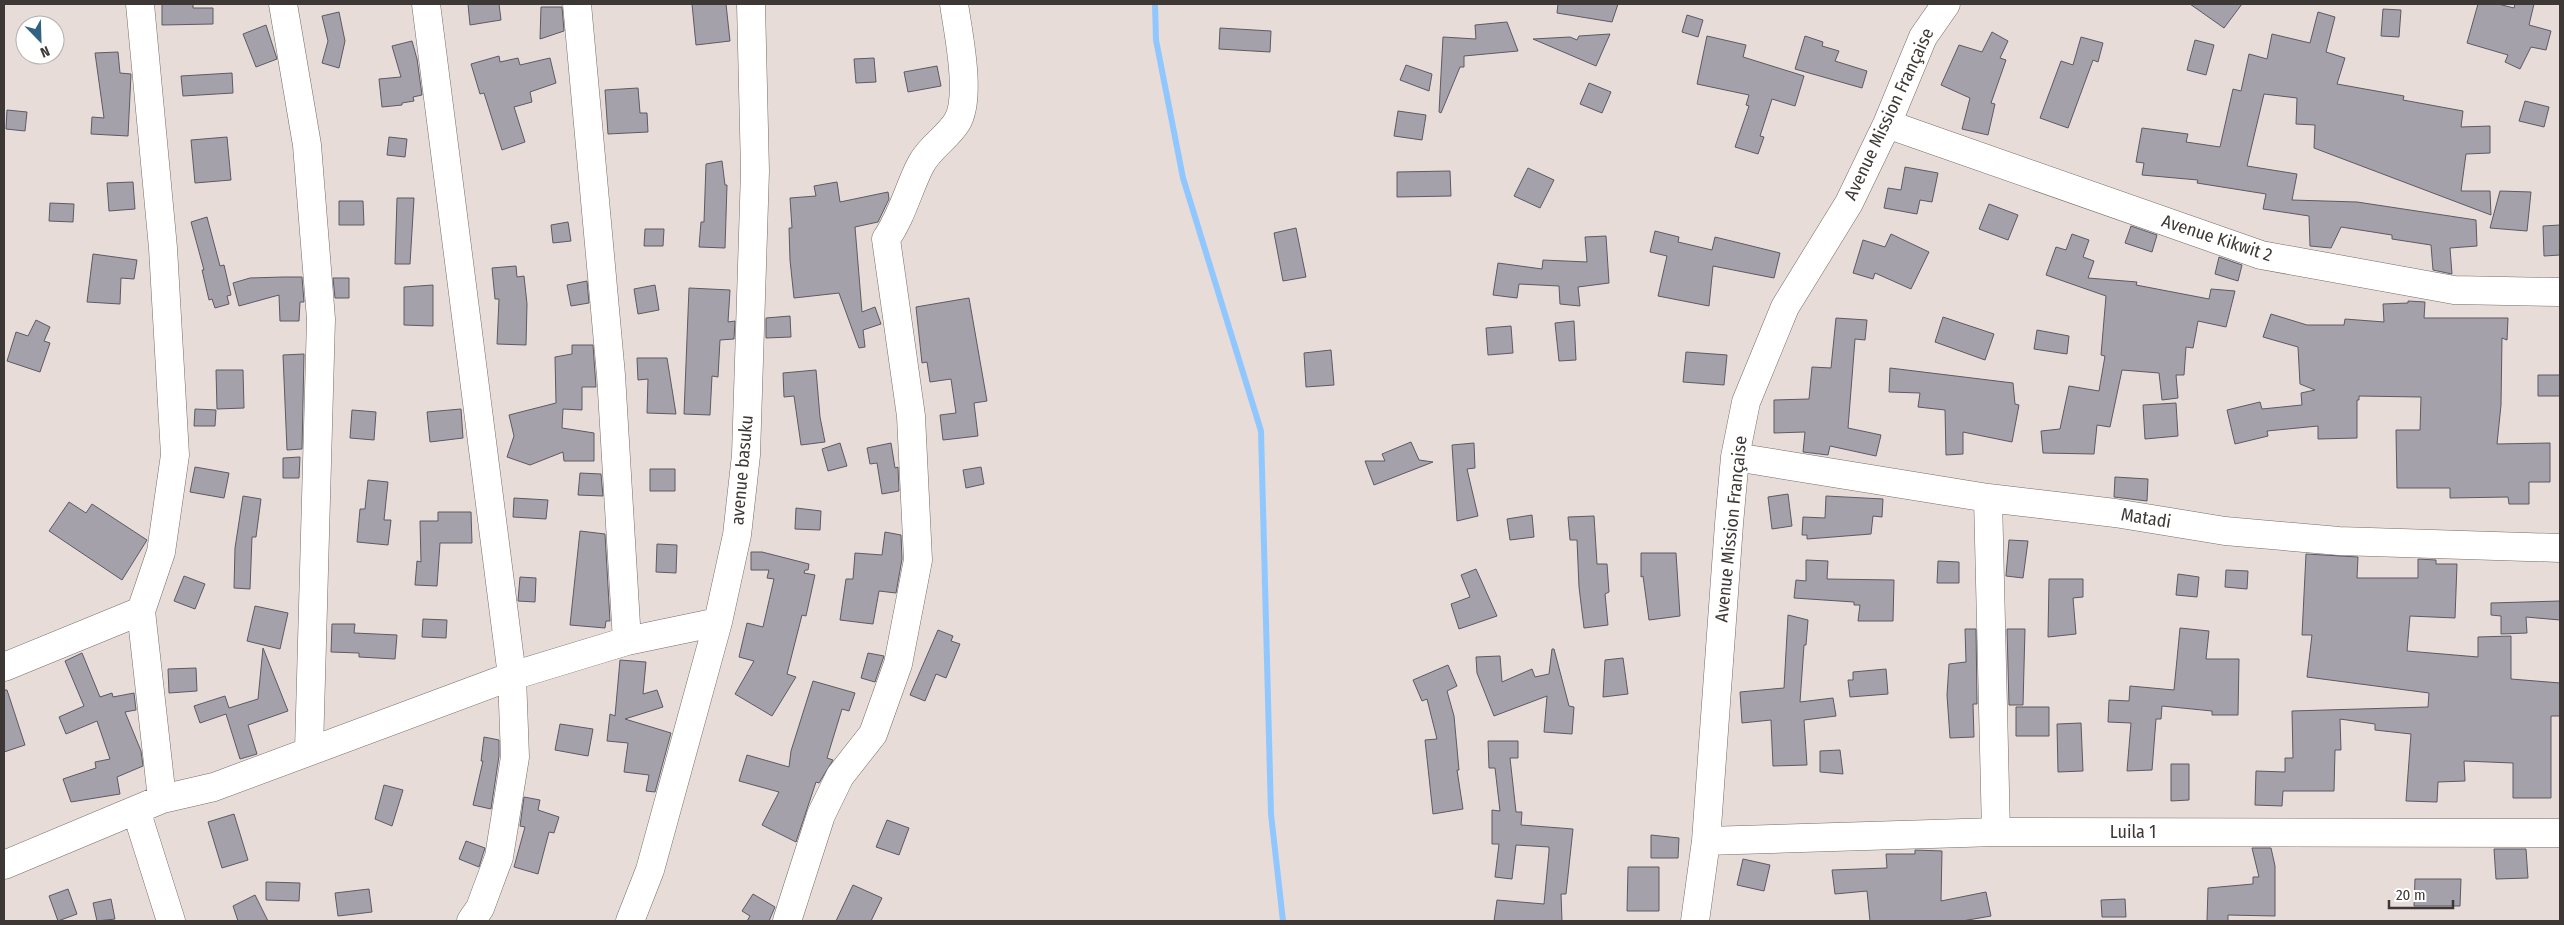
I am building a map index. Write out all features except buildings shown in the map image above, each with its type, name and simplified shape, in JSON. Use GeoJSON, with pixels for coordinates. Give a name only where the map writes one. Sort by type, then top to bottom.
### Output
{"type":"FeatureCollection","features":[{"type":"Feature","properties":{"kind":"street"},"geometry":{"type":"LineString","coordinates":[[140,4],[163,248],[175,455],[161,552],[141,611],[162,799]]}},
{"type":"Feature","properties":{"kind":"street"},"geometry":{"type":"LineString","coordinates":[[283,4],[307,145],[321,319],[310,750]]}},
{"type":"Feature","properties":{"kind":"street"},"geometry":{"type":"LineString","coordinates":[[426,4],[512,676],[515,757],[500,848],[480,908],[471,921]]}},
{"type":"Feature","properties":{"kind":"street"},"geometry":{"type":"LineString","coordinates":[[576,4],[611,375],[627,641]]}},
{"type":"Feature","properties":{"kind":"street","name":"avenue basuku"},"geometry":{"type":"LineString","coordinates":[[630,921],[650,870],[718,622],[737,535],[746,455],[755,171],[751,4]]}},
{"type":"Feature","properties":{"kind":"street"},"geometry":{"type":"LineString","coordinates":[[787,921],[821,815],[840,776],[873,734],[898,664],[918,560],[911,416],[886,239],[897,224],[921,164],[949,134],[959,119],[964,102],[962,59],[954,4]]}},
{"type":"Feature","properties":{"kind":"street","name":"Avenue Mission Française"},"geometry":{"type":"LineString","coordinates":[[1695,921],[1706,840],[1736,457],[1748,396],[1785,306],[1849,203],[1887,124],[1923,37],[1946,4]]}},
{"type":"Feature","properties":{"kind":"street","name":"Avenue Kikwit 2"},"geometry":{"type":"LineString","coordinates":[[1887,124],[2261,255],[2454,290],[2560,292]]}},
{"type":"Feature","properties":{"kind":"street","name":"Matadi"},"geometry":{"type":"LineString","coordinates":[[1736,457],[1988,498],[2115,513],[2225,532],[2339,541],[2560,548]]}},
{"type":"Feature","properties":{"kind":"street"},"geometry":{"type":"LineString","coordinates":[[1988,498],[1996,832]]}},
{"type":"Feature","properties":{"kind":"street"},"geometry":{"type":"LineString","coordinates":[[4,667],[141,611]]}},
{"type":"Feature","properties":{"kind":"street"},"geometry":{"type":"LineString","coordinates":[[4,865],[162,799],[214,787],[512,676],[627,641],[718,622]]}},
{"type":"Feature","properties":{"kind":"street"},"geometry":{"type":"LineString","coordinates":[[136,810],[171,921]]}},
{"type":"Feature","properties":{"kind":"street","name":"Luila 1"},"geometry":{"type":"LineString","coordinates":[[1706,840],[1996,832],[2560,833]]}},
{"type":"Feature","properties":{"kind":"waterway"},"geometry":{"type":"LineString","coordinates":[[1155,4],[1156,40],[1183,178],[1261,431],[1271,814],[1283,921]]}}]}
